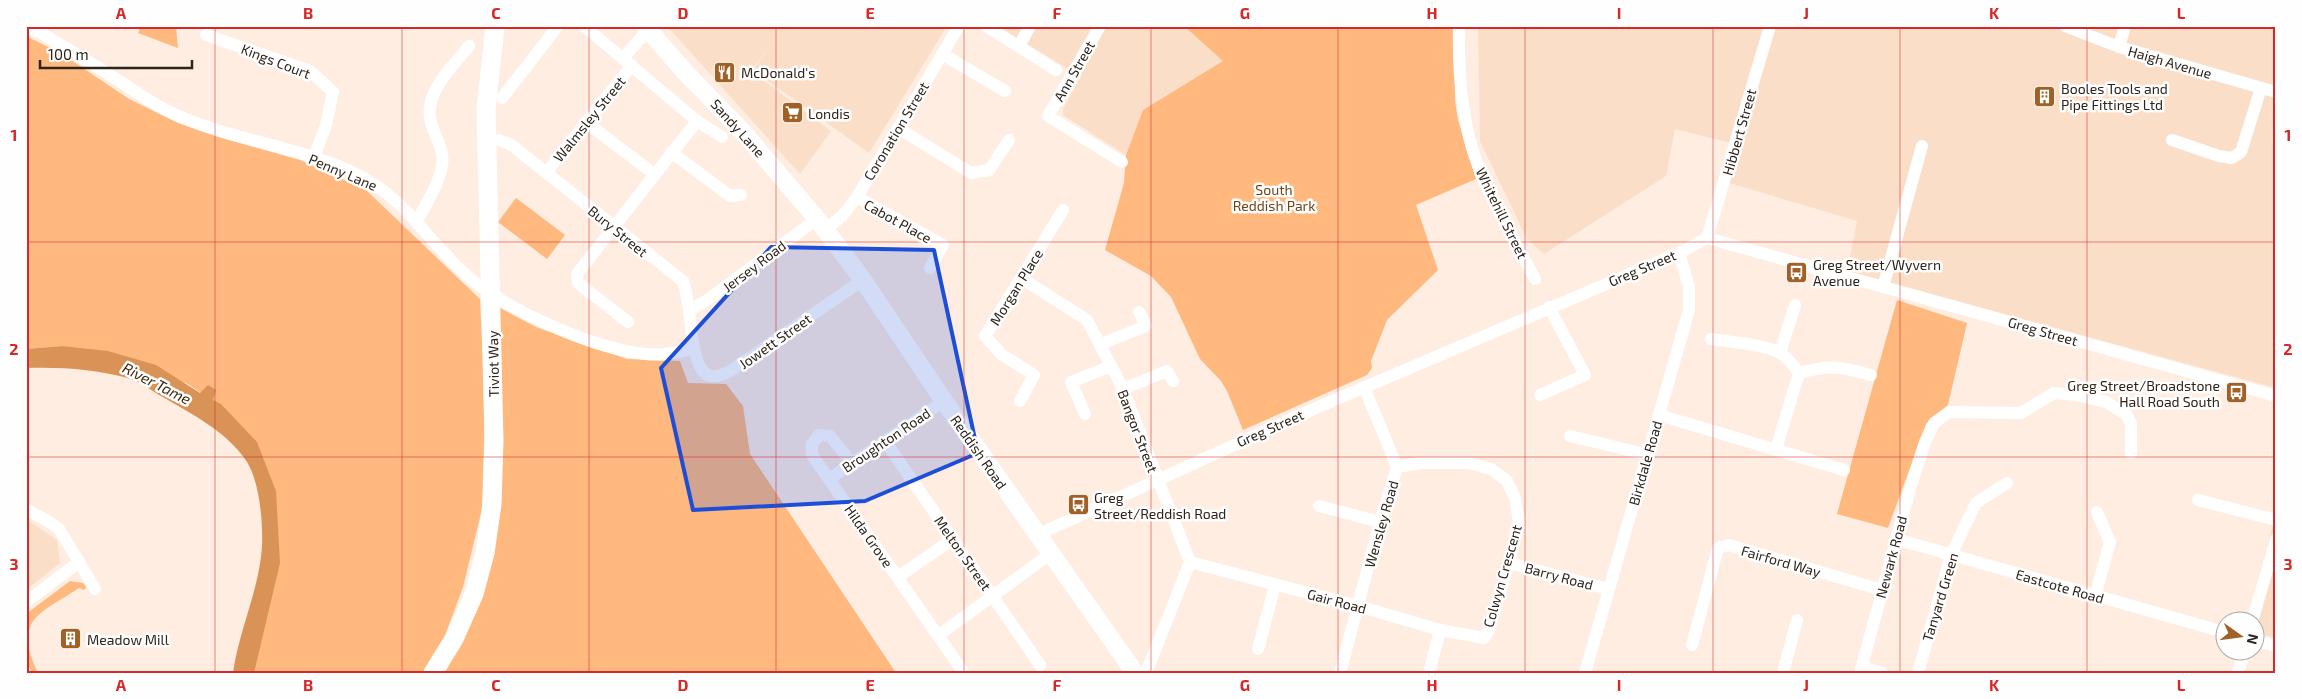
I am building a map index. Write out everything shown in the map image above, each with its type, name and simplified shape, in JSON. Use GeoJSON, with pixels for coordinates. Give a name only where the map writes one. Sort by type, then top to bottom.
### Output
{"type":"FeatureCollection","features":[{"type":"Feature","properties":{"kind":"main road","name":"Tiviot Way"},"geometry":{"type":"LineString","coordinates":[[434,673],[454,639],[474,594],[485,553],[492,504],[494,440],[486,109],[495,35],[504,26]]}},
{"type":"Feature","properties":{"kind":"main road","name":"Sandy Lane"},"geometry":{"type":"LineString","coordinates":[[646,28],[684,71],[743,132],[821,225]]}},
{"type":"Feature","properties":{"kind":"main road","name":"Reddish Road"},"geometry":{"type":"LineString","coordinates":[[821,225],[863,280],[944,401],[1135,673]]}},
{"type":"Feature","properties":{"kind":"street"},"geometry":{"type":"LineString","coordinates":[[502,98],[558,26]]}},
{"type":"Feature","properties":{"kind":"street","name":"Sandy Lane"},"geometry":{"type":"LineString","coordinates":[[584,26],[698,121],[722,137]]}},
{"type":"Feature","properties":{"kind":"street","name":"Coronation Street"},"geometry":{"type":"LineString","coordinates":[[821,225],[842,216],[857,197],[959,26]]}},
{"type":"Feature","properties":{"kind":"street"},"geometry":{"type":"LineString","coordinates":[[986,26],[1056,70]]}},
{"type":"Feature","properties":{"kind":"street"},"geometry":{"type":"LineString","coordinates":[[1019,46],[1030,26]]}},
{"type":"Feature","properties":{"kind":"street","name":"Ann Street"},"geometry":{"type":"LineString","coordinates":[[1100,26],[1048,116],[1122,162]]}},
{"type":"Feature","properties":{"kind":"street","name":"Whitehill Street"},"geometry":{"type":"LineString","coordinates":[[1459,26],[1458,63],[1466,121],[1476,162],[1491,196],[1535,279]]}},
{"type":"Feature","properties":{"kind":"street","name":"Hibbert Street"},"geometry":{"type":"LineString","coordinates":[[1707,238],[1770,26]]}},
{"type":"Feature","properties":{"kind":"street","name":"Haigh Avenue"},"geometry":{"type":"LineString","coordinates":[[2065,26],[2118,47],[2276,92]]}},
{"type":"Feature","properties":{"kind":"street"},"geometry":{"type":"LineString","coordinates":[[2118,47],[2125,26]]}},
{"type":"Feature","properties":{"kind":"street","name":"Penny Lane"},"geometry":{"type":"LineString","coordinates":[[26,27],[48,37],[172,113],[215,129],[314,158],[358,174],[382,188],[417,221],[443,252],[465,274],[510,307],[580,337],[645,354],[662,354],[694,349]]}},
{"type":"Feature","properties":{"kind":"street","name":"Sandy Lane"},"geometry":{"type":"LineString","coordinates":[[628,61],[646,28]]}},
{"type":"Feature","properties":{"kind":"street","name":"Kings Court"},"geometry":{"type":"LineString","coordinates":[[206,35],[310,71],[333,92],[326,125],[314,158]]}},
{"type":"Feature","properties":{"kind":"street"},"geometry":{"type":"LineString","coordinates":[[417,221],[432,194],[441,170],[442,155],[431,127],[430,106],[438,86],[469,46]]}},
{"type":"Feature","properties":{"kind":"street"},"geometry":{"type":"LineString","coordinates":[[942,54],[1005,91]]}},
{"type":"Feature","properties":{"kind":"street","name":"Walmsley Street"},"geometry":{"type":"LineString","coordinates":[[546,173],[587,123],[628,61]]}},
{"type":"Feature","properties":{"kind":"street"},"geometry":{"type":"LineString","coordinates":[[2172,140],[2219,156],[2232,158],[2241,152],[2261,88]]}},
{"type":"Feature","properties":{"kind":"street"},"geometry":{"type":"LineString","coordinates":[[628,322],[578,283],[577,274],[654,174],[698,121]]}},
{"type":"Feature","properties":{"kind":"street"},"geometry":{"type":"LineString","coordinates":[[587,123],[654,174]]}},
{"type":"Feature","properties":{"kind":"street"},"geometry":{"type":"LineString","coordinates":[[898,128],[971,174],[989,170],[1009,140]]}},
{"type":"Feature","properties":{"kind":"street","name":"Bury Street"},"geometry":{"type":"LineString","coordinates":[[499,140],[510,144],[683,281],[690,310],[694,349]]}},
{"type":"Feature","properties":{"kind":"street"},"geometry":{"type":"LineString","coordinates":[[1883,287],[1922,146]]}},
{"type":"Feature","properties":{"kind":"street"},"geometry":{"type":"LineString","coordinates":[[672,152],[730,196],[741,195]]}},
{"type":"Feature","properties":{"kind":"street","name":"Cabot Place"},"geometry":{"type":"LineString","coordinates":[[857,197],[943,245],[930,268]]}},
{"type":"Feature","properties":{"kind":"street","name":"Morgan Place"},"geometry":{"type":"LineString","coordinates":[[1020,401],[1034,375],[1001,354],[985,336],[1063,210]]}},
{"type":"Feature","properties":{"kind":"street","name":"Jersey Road"},"geometry":{"type":"LineString","coordinates":[[690,310],[821,225]]}},
{"type":"Feature","properties":{"kind":"street","name":"Greg Street"},"geometry":{"type":"LineString","coordinates":[[1037,535],[1157,479],[1364,387],[1679,253],[1707,238],[2276,396]]}},
{"type":"Feature","properties":{"kind":"street","name":"Birkdale Road"},"geometry":{"type":"LineString","coordinates":[[1585,673],[1608,589],[1649,455],[1688,310],[1689,287],[1679,253]]}},
{"type":"Feature","properties":{"kind":"street","name":"Bangor Street"},"geometry":{"type":"LineString","coordinates":[[1021,278],[1087,320],[1123,389],[1190,562]]}},
{"type":"Feature","properties":{"kind":"street","name":"Jowett Street"},"geometry":{"type":"LineString","coordinates":[[694,349],[702,370],[709,375],[720,376],[863,280]]}},
{"type":"Feature","properties":{"kind":"street"},"geometry":{"type":"LineString","coordinates":[[1780,353],[1795,305]]}},
{"type":"Feature","properties":{"kind":"street"},"geometry":{"type":"LineString","coordinates":[[1540,396],[1584,375],[1549,307]]}},
{"type":"Feature","properties":{"kind":"street"},"geometry":{"type":"LineString","coordinates":[[1101,344],[1146,326],[1139,312]]}},
{"type":"Feature","properties":{"kind":"street"},"geometry":{"type":"LineString","coordinates":[[1711,339],[1749,345],[1780,353],[1799,373]]}},
{"type":"Feature","properties":{"kind":"street"},"geometry":{"type":"LineString","coordinates":[[1085,414],[1071,382],[1111,366]]}},
{"type":"Feature","properties":{"kind":"street"},"geometry":{"type":"LineString","coordinates":[[1799,373],[1821,367],[1834,366],[1872,375]]}},
{"type":"Feature","properties":{"kind":"street"},"geometry":{"type":"LineString","coordinates":[[1123,389],[1167,371],[1173,381]]}},
{"type":"Feature","properties":{"kind":"street"},"geometry":{"type":"LineString","coordinates":[[1776,449],[1799,373]]}},
{"type":"Feature","properties":{"kind":"street","name":"Wensley Road"},"geometry":{"type":"LineString","coordinates":[[1340,673],[1380,522],[1397,467],[1364,387]]}},
{"type":"Feature","properties":{"kind":"street","name":"Newark Road"},"geometry":{"type":"LineString","coordinates":[[1861,670],[1896,539],[1925,442],[1934,423],[1949,412],[2021,413],[2054,393],[2076,395],[2106,402],[2127,415],[2131,424],[2131,453]]}},
{"type":"Feature","properties":{"kind":"street","name":"Broughton Road"},"geometry":{"type":"LineString","coordinates":[[829,479],[944,401]]}},
{"type":"Feature","properties":{"kind":"street"},"geometry":{"type":"LineString","coordinates":[[1659,415],[1844,470]]}},
{"type":"Feature","properties":{"kind":"street","name":"Hilda Grove"},"geometry":{"type":"LineString","coordinates":[[852,463],[830,436],[818,435],[812,444],[812,455],[964,673]]}},
{"type":"Feature","properties":{"kind":"street"},"geometry":{"type":"LineString","coordinates":[[1570,436],[1649,455]]}},
{"type":"Feature","properties":{"kind":"street","name":"Melton Street"},"geometry":{"type":"LineString","coordinates":[[885,441],[1040,665]]}},
{"type":"Feature","properties":{"kind":"street","name":"Colwyn Crescent"},"geometry":{"type":"LineString","coordinates":[[1397,467],[1422,463],[1468,463],[1491,469],[1507,481],[1515,498],[1519,522],[1509,563],[1484,638]]}},
{"type":"Feature","properties":{"kind":"street","name":"Tanyard Green"},"geometry":{"type":"LineString","coordinates":[[1918,673],[1951,555],[1976,503],[2007,483]]}},
{"type":"Feature","properties":{"kind":"street"},"geometry":{"type":"LineString","coordinates":[[2198,500],[2276,520]]}},
{"type":"Feature","properties":{"kind":"street"},"geometry":{"type":"LineString","coordinates":[[1319,506],[1380,522]]}},
{"type":"Feature","properties":{"kind":"street"},"geometry":{"type":"LineString","coordinates":[[26,509],[51,522],[59,529],[95,589]]}},
{"type":"Feature","properties":{"kind":"street"},"geometry":{"type":"LineString","coordinates":[[2095,596],[2110,542],[2097,512]]}},
{"type":"Feature","properties":{"kind":"street"},"geometry":{"type":"LineString","coordinates":[[898,577],[953,539]]}},
{"type":"Feature","properties":{"kind":"street","name":"Eastcote Road"},"geometry":{"type":"LineString","coordinates":[[1896,539],[2214,629]]}},
{"type":"Feature","properties":{"kind":"street"},"geometry":{"type":"LineString","coordinates":[[2255,612],[2276,539]]}},
{"type":"Feature","properties":{"kind":"street","name":"Fairford Way"},"geometry":{"type":"LineString","coordinates":[[1692,645],[1718,548],[1729,545],[1882,590]]}},
{"type":"Feature","properties":{"kind":"street"},"geometry":{"type":"LineString","coordinates":[[939,635],[1050,554]]}},
{"type":"Feature","properties":{"kind":"street"},"geometry":{"type":"LineString","coordinates":[[26,602],[79,562]]}},
{"type":"Feature","properties":{"kind":"street"},"geometry":{"type":"LineString","coordinates":[[1146,673],[1190,562]]}},
{"type":"Feature","properties":{"kind":"street","name":"Gair Road"},"geometry":{"type":"LineString","coordinates":[[1190,562],[1358,606],[1440,630],[1484,638]]}},
{"type":"Feature","properties":{"kind":"street","name":"Barry Road"},"geometry":{"type":"LineString","coordinates":[[1509,563],[1608,589]]}},
{"type":"Feature","properties":{"kind":"street"},"geometry":{"type":"LineString","coordinates":[[1258,649],[1275,584]]}},
{"type":"Feature","properties":{"kind":"street"},"geometry":{"type":"LineString","coordinates":[[1783,673],[1797,620]]}},
{"type":"Feature","properties":{"kind":"street"},"geometry":{"type":"LineString","coordinates":[[1429,673],[1440,630]]}},
{"type":"Feature","properties":{"kind":"street"},"geometry":{"type":"LineString","coordinates":[[1861,670],[1882,673]]}},
{"type":"Feature","properties":{"kind":"highlighted area"},"geometry":{"type":"Polygon","coordinates":[[[771,247],[934,250],[978,453],[865,501],[693,510],[661,368],[771,247]]]}},
{"type":"Feature","properties":{"kind":"shaded area"},"geometry":{"type":"Polygon","coordinates":[[[667,26],[947,26],[869,153],[753,70],[773,42],[751,71],[831,131],[800,174],[667,26]]]}},
{"type":"Feature","properties":{"kind":"shaded area"},"geometry":{"type":"Polygon","coordinates":[[[998,26],[1184,26],[1223,61],[1143,110],[1126,155],[1063,115],[1063,109],[1081,77],[998,26]]]}},
{"type":"Feature","properties":{"kind":"shaded area"},"geometry":{"type":"Polygon","coordinates":[[[1478,26],[2276,26],[2276,388],[1847,271],[1857,221],[1726,182],[1731,143],[1675,129],[1666,176],[1544,254],[1527,239],[1480,141],[1478,26]]]}},
{"type":"Feature","properties":{"kind":"shaded area"},"geometry":{"type":"Polygon","coordinates":[[[2276,515],[2276,638],[2264,635],[2264,612],[2249,612],[2276,515]]]}},
{"type":"Feature","properties":{"kind":"shaded area"},"geometry":{"type":"Polygon","coordinates":[[[26,519],[57,540],[60,563],[26,590],[26,519]]]}},
{"type":"Feature","properties":{"kind":"green space"},"geometry":{"type":"Polygon","coordinates":[[[141,26],[176,26],[178,48],[138,33],[141,26]]]}},
{"type":"Feature","properties":{"kind":"green space","name":"South Reddish Park"},"geometry":{"type":"Polygon","coordinates":[[[1184,26],[1454,26],[1455,101],[1458,120],[1476,179],[1416,205],[1438,270],[1387,320],[1371,361],[1372,368],[1367,375],[1243,430],[1227,391],[1221,381],[1200,359],[1171,297],[1151,276],[1105,250],[1124,183],[1126,155],[1143,110],[1223,61],[1184,26]]]}},
{"type":"Feature","properties":{"kind":"green space"},"geometry":{"type":"Polygon","coordinates":[[[26,36],[62,54],[129,99],[178,123],[222,138],[300,160],[366,190],[480,299],[485,407],[482,509],[463,587],[443,641],[425,673],[254,673],[276,491],[212,400],[186,383],[62,346],[26,349],[26,36]]]}},
{"type":"Feature","properties":{"kind":"green space"},"geometry":{"type":"Polygon","coordinates":[[[516,198],[565,235],[547,259],[498,222],[516,198]]]}},
{"type":"Feature","properties":{"kind":"green space"},"geometry":{"type":"Polygon","coordinates":[[[1897,300],[1967,323],[1948,405],[1926,424],[1888,528],[1837,514],[1897,300]]]}},
{"type":"Feature","properties":{"kind":"green space"},"geometry":{"type":"Polygon","coordinates":[[[498,307],[536,327],[627,359],[680,361],[688,383],[726,384],[743,406],[750,454],[896,673],[442,673],[460,642],[502,420],[498,307]]]}},
{"type":"Feature","properties":{"kind":"green space"},"geometry":{"type":"Polygon","coordinates":[[[70,581],[83,583],[86,587],[84,590],[79,588],[41,613],[29,629],[28,641],[38,673],[32,673],[26,660],[26,614],[70,581]]]}},
{"type":"Feature","properties":{"kind":"water","name":"River Tame"},"geometry":{"type":"Polygon","coordinates":[[[62,346],[108,351],[156,365],[200,393],[208,385],[216,390],[213,400],[221,404],[257,442],[276,491],[280,563],[254,673],[233,673],[257,579],[262,547],[258,492],[247,462],[239,451],[219,432],[135,380],[79,369],[26,368],[26,349],[62,346]]]}},
{"type":"Feature","properties":{"kind":"place","name":"McDonald's"},"geometry":{"type":"Point","coordinates":[725,72]}},
{"type":"Feature","properties":{"kind":"place","name":"Booles Tools and Pipe Fittings Ltd"},"geometry":{"type":"Point","coordinates":[2045,96]}},
{"type":"Feature","properties":{"kind":"place","name":"Londis"},"geometry":{"type":"Point","coordinates":[792,113]}},
{"type":"Feature","properties":{"kind":"place","name":"Greg Street/Wyvern Avenue"},"geometry":{"type":"Point","coordinates":[1797,272]}},
{"type":"Feature","properties":{"kind":"place","name":"Greg Street/Broadstone Hall Road South"},"geometry":{"type":"Point","coordinates":[2236,393]}},
{"type":"Feature","properties":{"kind":"place","name":"Greg Street/Reddish Road"},"geometry":{"type":"Point","coordinates":[1078,505]}},
{"type":"Feature","properties":{"kind":"place","name":"Meadow Mill"},"geometry":{"type":"Point","coordinates":[71,639]}}]}
